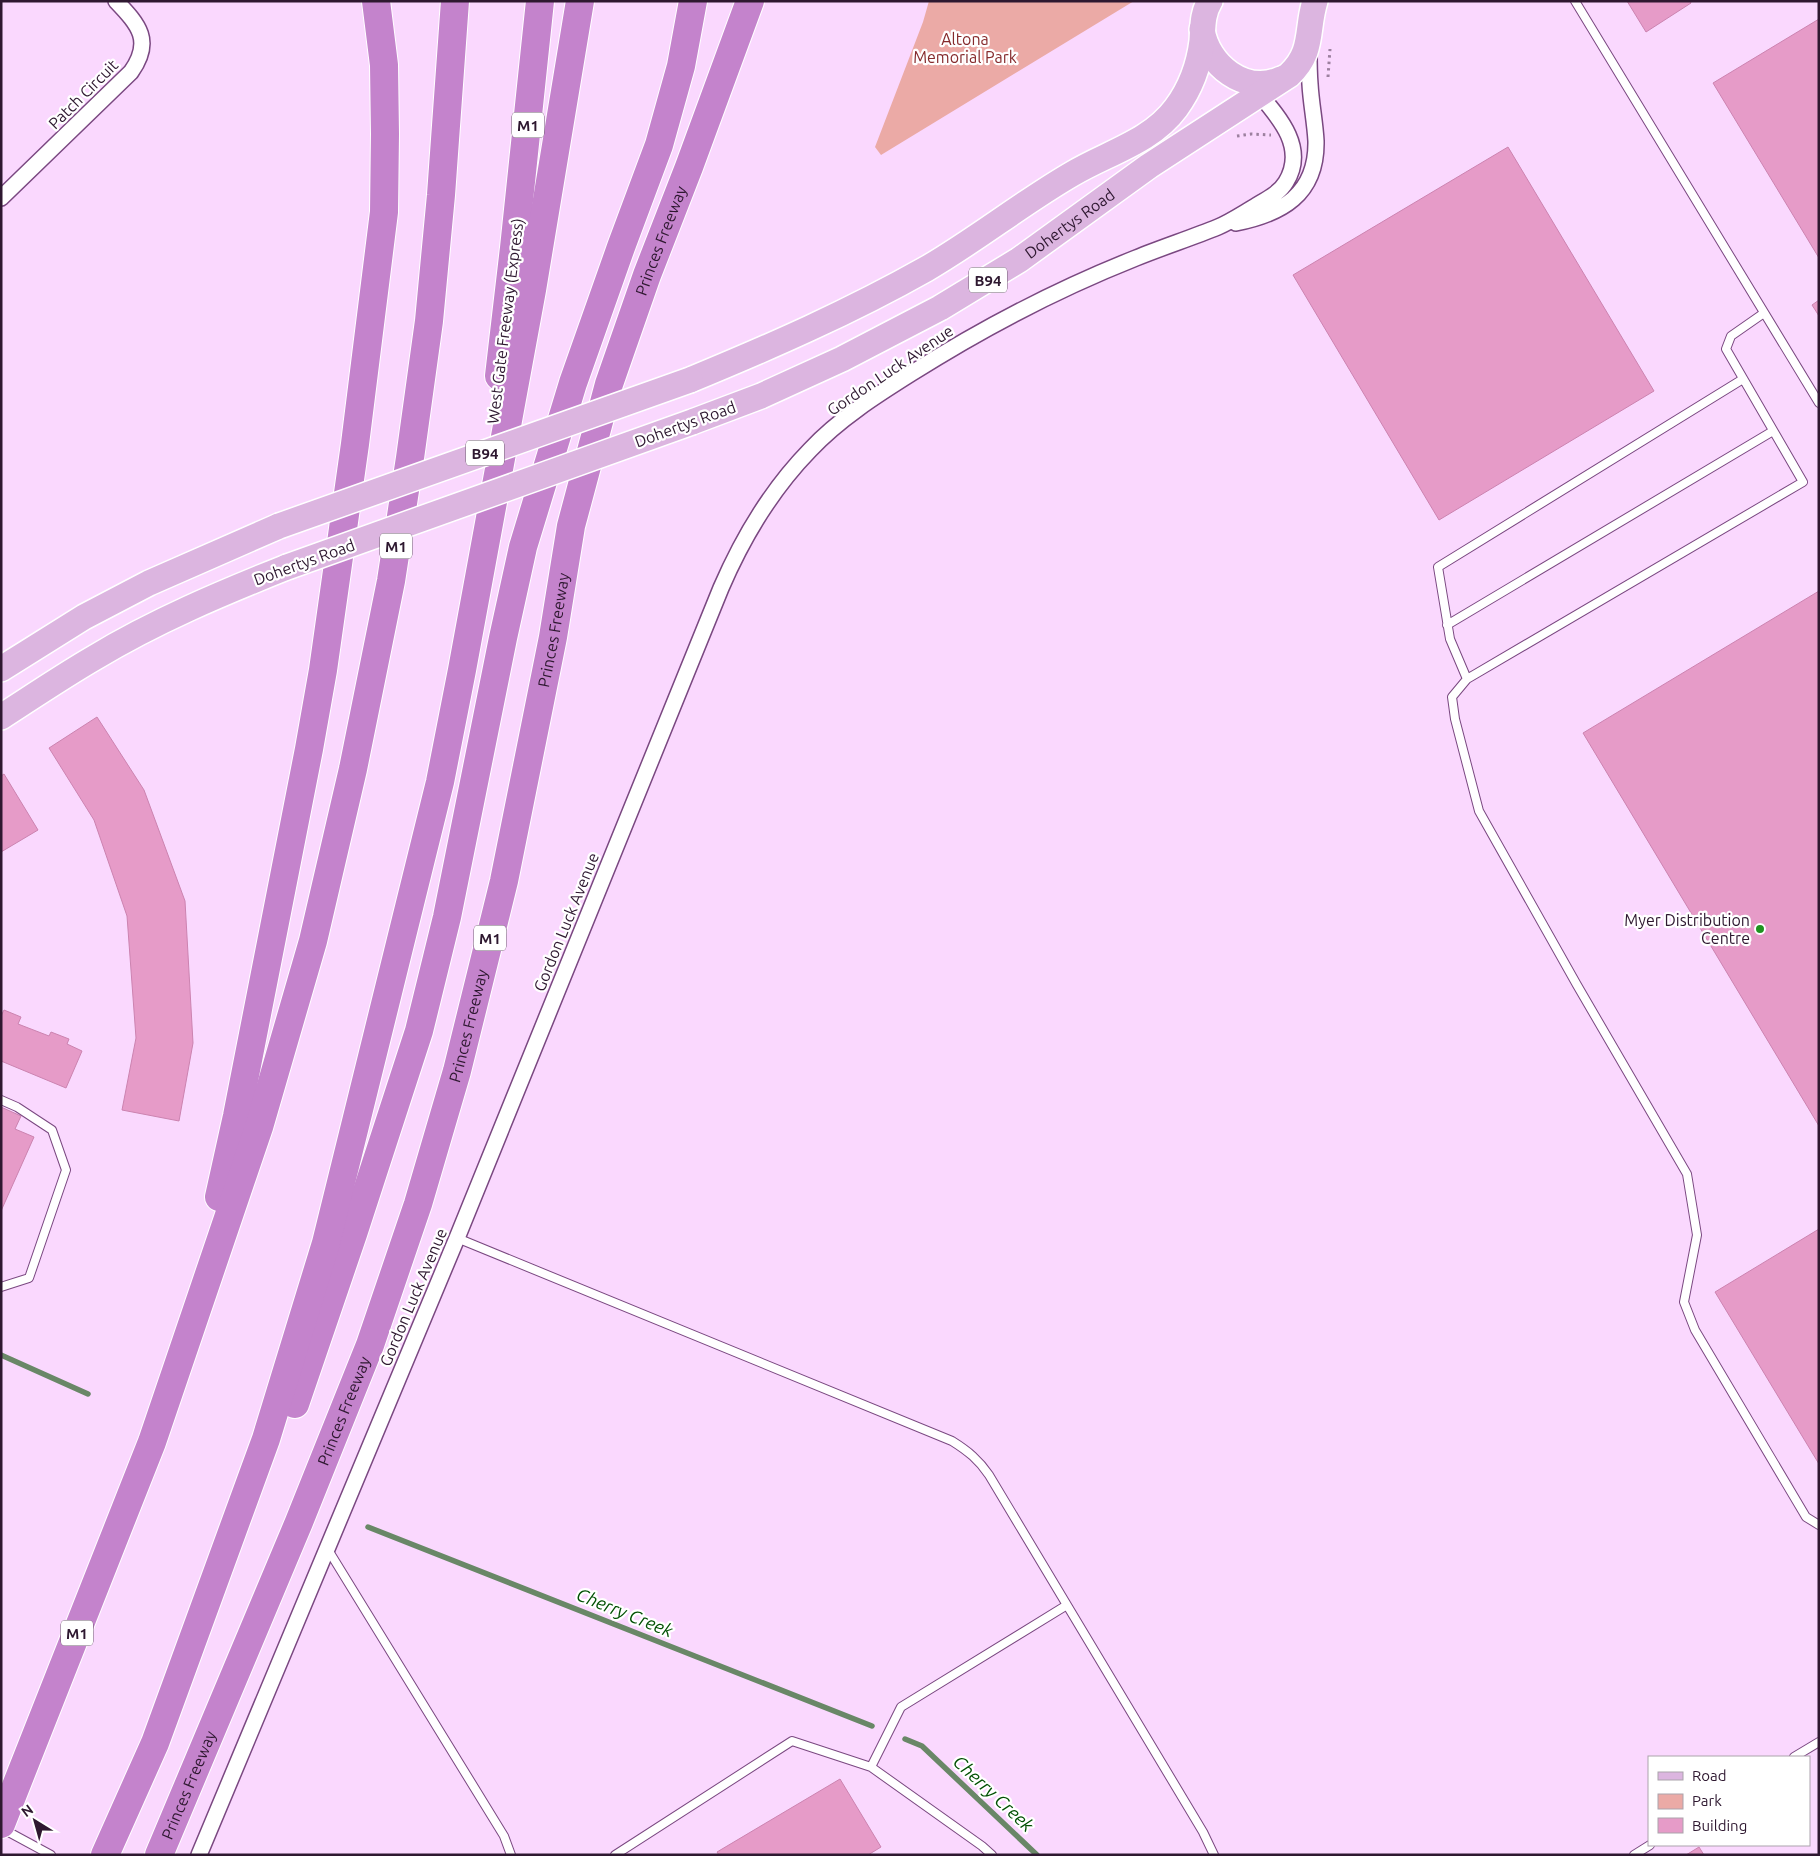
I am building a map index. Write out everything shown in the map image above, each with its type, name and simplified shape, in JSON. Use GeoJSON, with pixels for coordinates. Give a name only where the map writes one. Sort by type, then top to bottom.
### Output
{"type":"FeatureCollection","features":[{"type":"Feature","properties":{"kind":"highway"},"geometry":{"type":"LineString","coordinates":[[152,1442],[209,1240],[237,1116],[293,835],[323,670],[355,444],[384,212],[384,65],[376,1]]}},
{"type":"Feature","properties":{"kind":"highway","name":"M1"},"geometry":{"type":"LineString","coordinates":[[1,1824],[152,1442],[259,1127],[313,941],[353,769],[391,581],[429,321],[441,195],[455,1]]}},
{"type":"Feature","properties":{"kind":"highway","name":"West Gate Freeway (Express)"},"geometry":{"type":"LineString","coordinates":[[462,670],[514,248],[540,1]]}},
{"type":"Feature","properties":{"kind":"highway"},"geometry":{"type":"LineString","coordinates":[[462,670],[532,290],[580,1]]}},
{"type":"Feature","properties":{"kind":"highway"},"geometry":{"type":"LineString","coordinates":[[155,1743],[300,1391],[418,1032],[447,917],[523,547],[573,383],[659,145],[680,66],[693,1]]}},
{"type":"Feature","properties":{"kind":"highway","name":"Princes Freeway"},"geometry":{"type":"LineString","coordinates":[[160,1855],[370,1345],[418,1204],[458,1071],[504,881],[553,637],[571,526],[607,394],[647,275],[750,1]]}},
{"type":"Feature","properties":{"kind":"highway","name":"M1"},"geometry":{"type":"LineString","coordinates":[[105,1855],[155,1743],[266,1439],[326,1243],[440,782],[462,670]]}},
{"type":"Feature","properties":{"kind":"main road","name":"B94"},"geometry":{"type":"LineString","coordinates":[[1,669],[84,617],[204,558],[279,526],[690,380],[781,341],[902,282],[962,247],[1072,173],[1144,136],[1168,117],[1186,92],[1197,63],[1202,40],[1204,13],[1210,1]]}},
{"type":"Feature","properties":{"kind":"main road"},"geometry":{"type":"LineString","coordinates":[[1296,1],[1307,21],[1309,38]]}},
{"type":"Feature","properties":{"kind":"main road","name":"Dohertys Road"},"geometry":{"type":"LineString","coordinates":[[1,717],[95,657],[226,591],[287,567],[761,396],[896,332],[1019,260],[1254,88],[1289,75],[1303,58],[1309,38],[1315,1]]}},
{"type":"Feature","properties":{"kind":"main road"},"geometry":{"type":"LineString","coordinates":[[1202,27],[1205,43],[1218,63],[1232,75],[1254,88]]}},
{"type":"Feature","properties":{"kind":"street","name":"Patch Circuit"},"geometry":{"type":"LineString","coordinates":[[1,198],[131,72],[139,60],[143,46],[140,32],[131,17],[116,1]]}},
{"type":"Feature","properties":{"kind":"street","name":"Gordon Luck Avenue"},"geometry":{"type":"LineString","coordinates":[[1220,226],[1247,221],[1281,209],[1298,195],[1310,174],[1315,157],[1316,140],[1310,83],[1309,38]]}},
{"type":"Feature","properties":{"kind":"street","name":"Gordon Luck Avenue"},"geometry":{"type":"LineString","coordinates":[[199,1855],[456,1238],[720,588],[742,542],[776,489],[810,449],[871,399],[957,345],[990,327],[1098,273],[1220,226],[1274,194],[1287,181],[1292,168],[1293,150],[1290,138],[1283,124],[1254,88]]}},
{"type":"Feature","properties":{"kind":"lane"},"geometry":{"type":"LineString","coordinates":[[1575,1],[1819,404]]}},
{"type":"Feature","properties":{"kind":"lane"},"geometry":{"type":"LineString","coordinates":[[1764,313],[1731,336],[1726,349],[1803,482],[1467,679],[1452,697],[1455,720],[1479,811],[1687,1174],[1697,1235],[1684,1302],[1695,1330],[1806,1517],[1819,1525]]}},
{"type":"Feature","properties":{"kind":"lane"},"geometry":{"type":"LineString","coordinates":[[1467,679],[1450,640],[1438,567],[1743,379]]}},
{"type":"Feature","properties":{"kind":"lane"},"geometry":{"type":"LineString","coordinates":[[1447,624],[1773,432]]}},
{"type":"Feature","properties":{"kind":"lane"},"geometry":{"type":"LineString","coordinates":[[1,1100],[17,1107],[52,1130],[66,1170],[28,1278],[1,1287]]}},
{"type":"Feature","properties":{"kind":"lane"},"geometry":{"type":"LineString","coordinates":[[456,1238],[952,1441],[968,1451],[979,1461],[989,1475],[1203,1832],[1214,1855]]}},
{"type":"Feature","properties":{"kind":"lane"},"geometry":{"type":"LineString","coordinates":[[327,1548],[504,1836],[511,1855]]}},
{"type":"Feature","properties":{"kind":"lane"},"geometry":{"type":"LineString","coordinates":[[871,1767],[901,1706],[1067,1605]]}},
{"type":"Feature","properties":{"kind":"lane"},"geometry":{"type":"LineString","coordinates":[[615,1855],[792,1741],[871,1767],[992,1855]]}},
{"type":"Feature","properties":{"kind":"lane"},"geometry":{"type":"LineString","coordinates":[[1796,1756],[1819,1742]]}},
{"type":"Feature","properties":{"kind":"lane"},"geometry":{"type":"LineString","coordinates":[[1,1828],[51,1855]]}},
{"type":"Feature","properties":{"kind":"lane"},"geometry":{"type":"LineString","coordinates":[[1634,1855],[1648,1846]]}},
{"type":"Feature","properties":{"kind":"green space","name":"Altona Memorial Park"},"geometry":{"type":"Polygon","coordinates":[[[929,1],[1134,1],[881,155],[875,147],[923,22],[929,1]]]}},
{"type":"Feature","properties":{"kind":"building"},"geometry":{"type":"Polygon","coordinates":[[[1627,1],[1690,1],[1691,3],[1646,32],[1627,1]]]}},
{"type":"Feature","properties":{"kind":"building"},"geometry":{"type":"Polygon","coordinates":[[[1819,19],[1819,258],[1713,83],[1819,19]]]}},
{"type":"Feature","properties":{"kind":"building"},"geometry":{"type":"Polygon","coordinates":[[[1508,147],[1654,391],[1439,520],[1293,275],[1508,147]]]}},
{"type":"Feature","properties":{"kind":"building"},"geometry":{"type":"Polygon","coordinates":[[[1819,300],[1819,316],[1812,305],[1819,300]]]}},
{"type":"Feature","properties":{"kind":"building","name":"Myer Distribution Centre"},"geometry":{"type":"Polygon","coordinates":[[[1819,591],[1819,1126],[1583,733],[1819,591]]]}},
{"type":"Feature","properties":{"kind":"building"},"geometry":{"type":"Polygon","coordinates":[[[97,717],[144,790],[185,901],[193,1043],[179,1121],[122,1110],[136,1038],[127,916],[94,820],[49,748],[97,717]]]}},
{"type":"Feature","properties":{"kind":"building"},"geometry":{"type":"Polygon","coordinates":[[[4,774],[38,830],[1,852],[1,776],[4,774]]]}},
{"type":"Feature","properties":{"kind":"building"},"geometry":{"type":"Polygon","coordinates":[[[4,1010],[21,1017],[18,1024],[49,1036],[51,1032],[69,1039],[67,1044],[82,1051],[66,1088],[1,1061],[1,1016],[4,1010]]]}},
{"type":"Feature","properties":{"kind":"building"},"geometry":{"type":"Polygon","coordinates":[[[1,1107],[21,1116],[15,1129],[34,1137],[1,1211],[1,1107]]]}},
{"type":"Feature","properties":{"kind":"building"},"geometry":{"type":"Polygon","coordinates":[[[1819,1229],[1819,1464],[1715,1292],[1819,1229]]]}},
{"type":"Feature","properties":{"kind":"building"},"geometry":{"type":"Polygon","coordinates":[[[840,1779],[881,1847],[868,1855],[719,1855],[717,1852],[840,1779]]]}},
{"type":"Feature","properties":{"kind":"building"},"geometry":{"type":"Polygon","coordinates":[[[1699,1847],[1704,1855],[1686,1855],[1699,1847]]]}},
{"type":"Feature","properties":{"kind":"waterway","name":"Cherry Creek"},"geometry":{"type":"LineString","coordinates":[[1,1355],[88,1394]]}},
{"type":"Feature","properties":{"kind":"waterway","name":"Cherry Creek"},"geometry":{"type":"LineString","coordinates":[[368,1527],[872,1726]]}},
{"type":"Feature","properties":{"kind":"waterway","name":"Cherry Creek"},"geometry":{"type":"LineString","coordinates":[[905,1739],[922,1746],[1037,1855]]}},
{"type":"Feature","properties":{"kind":"place","name":"Myer Distribution Centre"},"geometry":{"type":"Point","coordinates":[1760,929]}}]}
